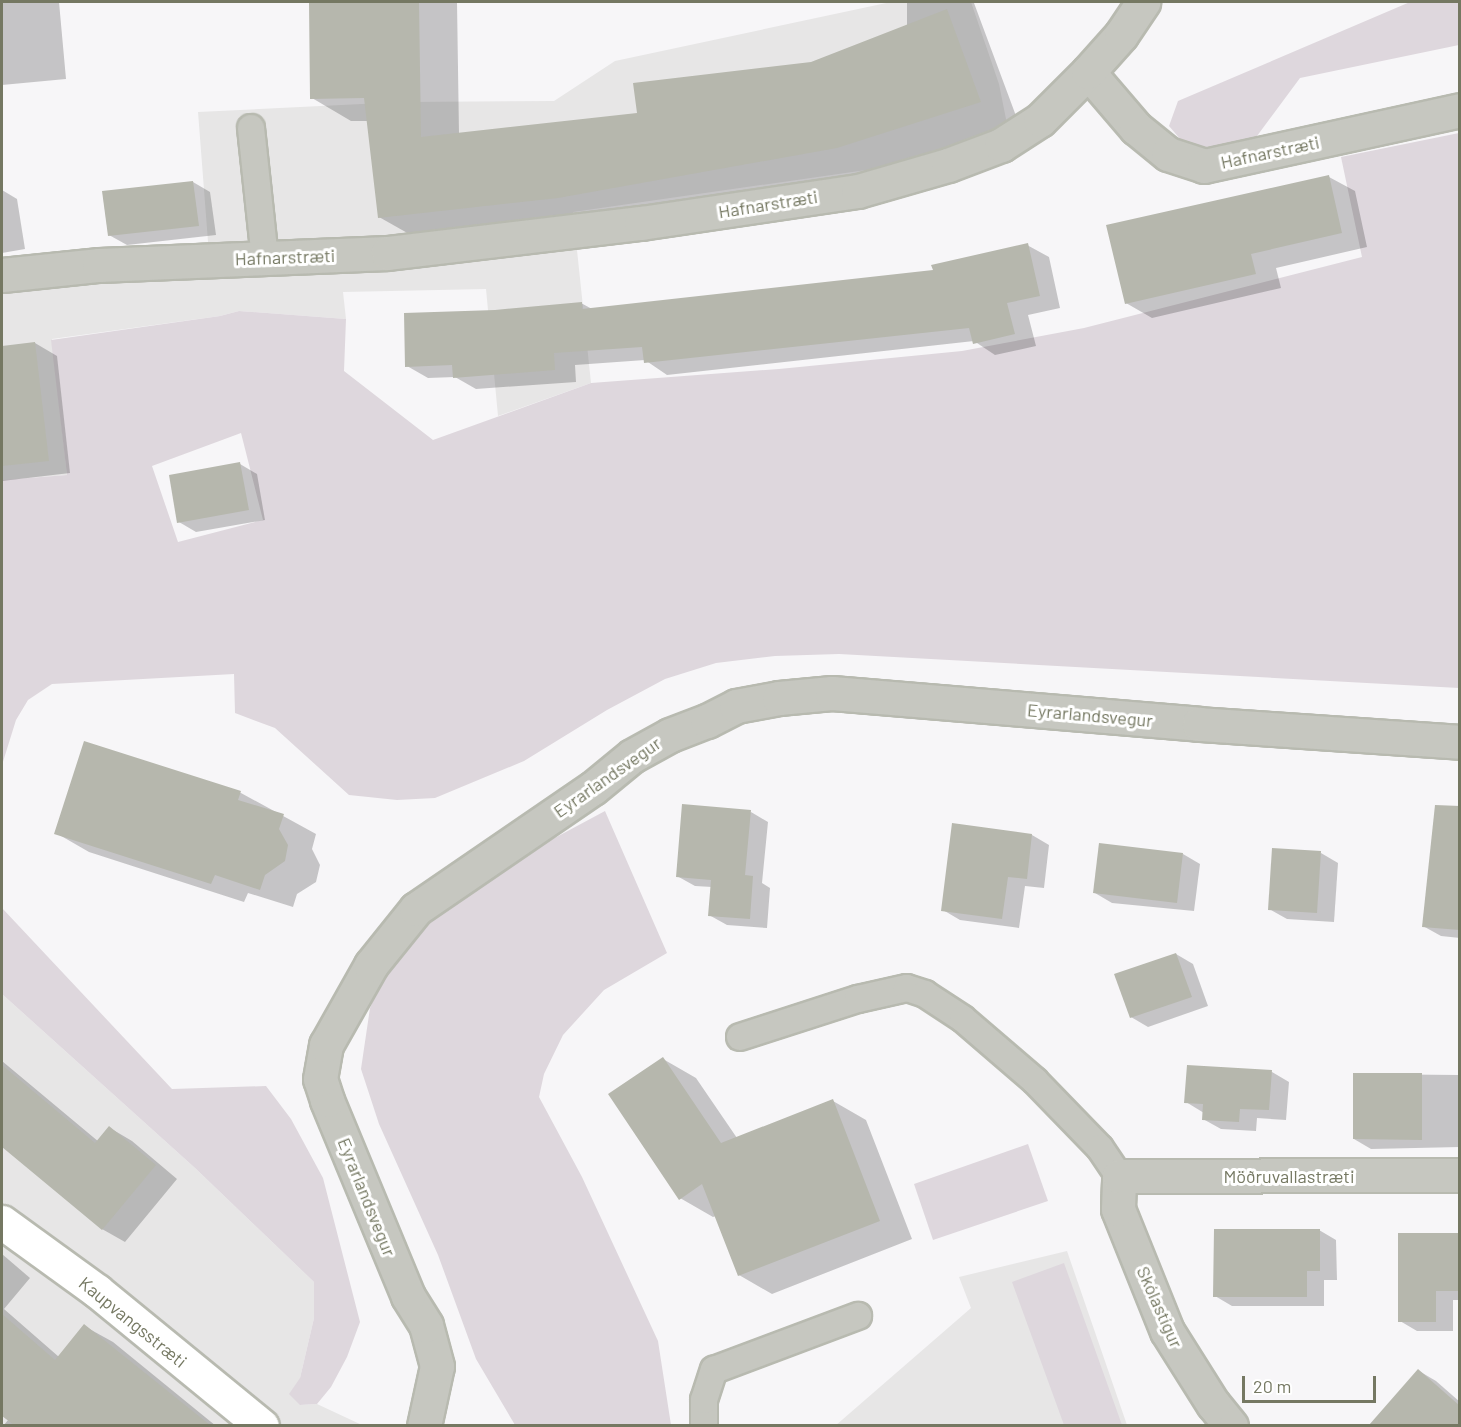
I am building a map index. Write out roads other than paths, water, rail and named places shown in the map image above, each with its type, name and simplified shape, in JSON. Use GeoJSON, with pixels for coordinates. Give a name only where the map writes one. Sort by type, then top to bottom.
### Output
{"type":"FeatureCollection","features":[{"type":"Feature","properties":{"kind":"main road","name":"Kaupvangsstræti"},"geometry":{"type":"LineString","coordinates":[[2,1222],[97,1291],[261,1425]]}},
{"type":"Feature","properties":{"kind":"street"},"geometry":{"type":"LineString","coordinates":[[1088,72],[1121,35],[1143,2]]}},
{"type":"Feature","properties":{"kind":"street","name":"Hafnarstræti"},"geometry":{"type":"LineString","coordinates":[[2,275],[99,266],[388,253],[485,243],[858,191],[948,165],[1000,145],[1040,120],[1088,72],[1136,128],[1167,154],[1204,166],[1460,110]]}},
{"type":"Feature","properties":{"kind":"street","name":"Eyrarlandsvegur"},"geometry":{"type":"LineString","coordinates":[[424,1425],[437,1366],[426,1325],[408,1296],[327,1100],[320,1079],[326,1045],[371,965],[416,909],[593,788],[632,756],[670,735],[707,721],[736,706],[779,698],[831,693],[1210,725],[1460,742]]}},
{"type":"Feature","properties":{"kind":"street","name":"Möðruvallastræti"},"geometry":{"type":"LineString","coordinates":[[1119,1176],[1460,1175]]}},
{"type":"Feature","properties":{"kind":"street","name":"Skólastígur"},"geometry":{"type":"LineString","coordinates":[[1119,1176],[1118,1209],[1167,1331],[1213,1404],[1231,1425]]}},
{"type":"Feature","properties":{"kind":"lane"},"geometry":{"type":"LineString","coordinates":[[251,128],[265,258]]}},
{"type":"Feature","properties":{"kind":"lane"},"geometry":{"type":"LineString","coordinates":[[740,1037],[858,999],[907,988],[925,994],[963,1019],[1035,1081],[1100,1148],[1119,1176]]}},
{"type":"Feature","properties":{"kind":"lane"},"geometry":{"type":"LineString","coordinates":[[704,1425],[704,1400],[714,1370],[858,1316]]}}]}
